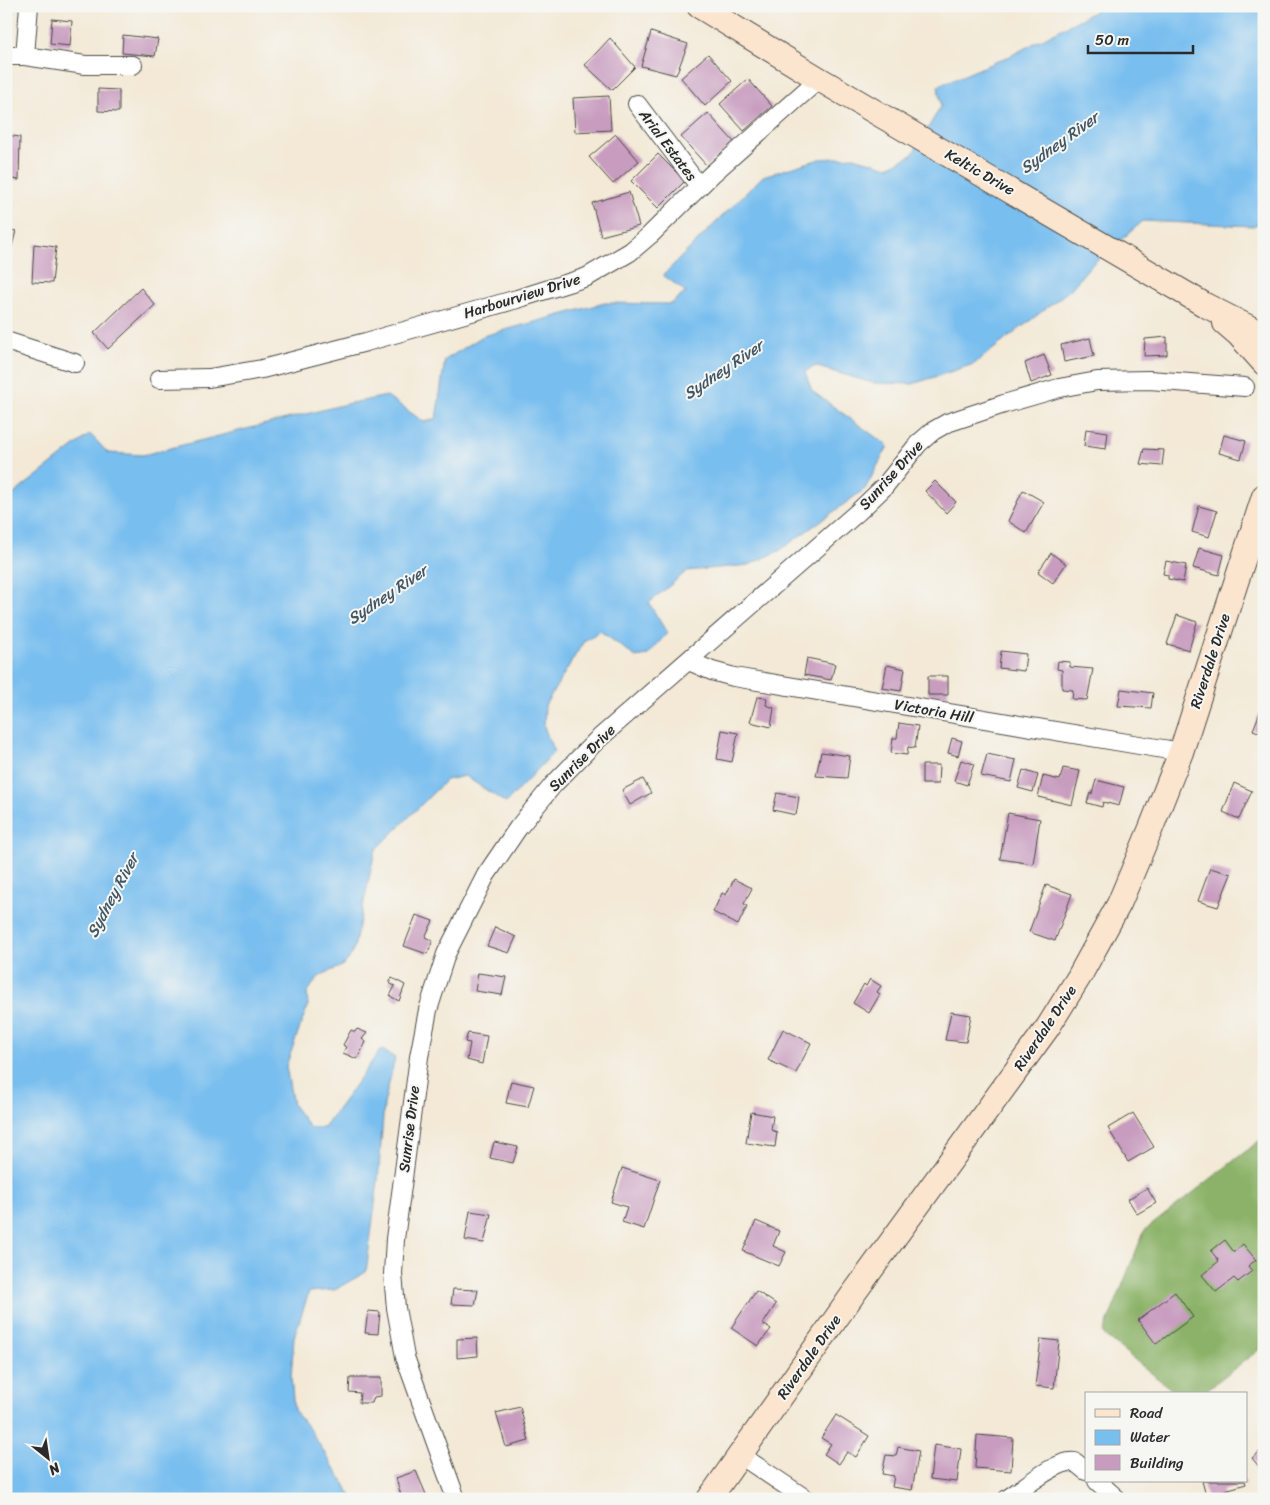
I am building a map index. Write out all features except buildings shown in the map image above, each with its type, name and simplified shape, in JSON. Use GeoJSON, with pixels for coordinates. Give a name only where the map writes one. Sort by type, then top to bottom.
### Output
{"type":"FeatureCollection","features":[{"type":"Feature","properties":{"kind":"main road","name":"Keltic Drive"},"geometry":{"type":"LineString","coordinates":[[698,6],[819,80],[1206,305],[1264,335]]}},
{"type":"Feature","properties":{"kind":"main road"},"geometry":{"type":"LineString","coordinates":[[1206,305],[1239,335],[1264,363]]}},
{"type":"Feature","properties":{"kind":"main road","name":"Riverdale Drive"},"geometry":{"type":"LineString","coordinates":[[708,1499],[854,1293],[1056,1015],[1079,977],[1119,904],[1181,752],[1264,496]]}},
{"type":"Feature","properties":{"kind":"street"},"geometry":{"type":"LineString","coordinates":[[24,56],[29,6]]}},
{"type":"Feature","properties":{"kind":"street"},"geometry":{"type":"LineString","coordinates":[[6,56],[24,56],[85,65],[133,65]]}},
{"type":"Feature","properties":{"kind":"street","name":"Harbourview Drive"},"geometry":{"type":"LineString","coordinates":[[159,379],[209,378],[262,369],[394,334],[567,284],[606,267],[630,252],[650,235],[699,186],[819,80]]}},
{"type":"Feature","properties":{"kind":"street","name":"Arial Estates"},"geometry":{"type":"LineString","coordinates":[[637,104],[699,186]]}},
{"type":"Feature","properties":{"kind":"street"},"geometry":{"type":"LineString","coordinates":[[6,341],[75,363]]}},
{"type":"Feature","properties":{"kind":"street","name":"Sunrise Drive"},"geometry":{"type":"LineString","coordinates":[[456,1499],[405,1357],[396,1308],[393,1274],[395,1239],[416,1073],[433,990],[446,954],[480,885],[523,822],[553,785],[596,741],[689,661],[884,487],[923,439],[948,423],[1004,404],[1085,382],[1149,380],[1245,387]]}},
{"type":"Feature","properties":{"kind":"street","name":"Victoria Hill"},"geometry":{"type":"LineString","coordinates":[[689,661],[712,671],[734,677],[1181,752]]}},
{"type":"Feature","properties":{"kind":"street"},"geometry":{"type":"LineString","coordinates":[[740,1455],[806,1499]]}},
{"type":"Feature","properties":{"kind":"street"},"geometry":{"type":"LineString","coordinates":[[1007,1499],[1053,1467],[1062,1463],[1081,1467]]}},
{"type":"Feature","properties":{"kind":"street"},"geometry":{"type":"LineString","coordinates":[[1098,1482],[1117,1499]]}},
{"type":"Feature","properties":{"kind":"green space"},"geometry":{"type":"Polygon","coordinates":[[[1264,1137],[1264,1346],[1204,1392],[1175,1392],[1103,1334],[1144,1231],[1264,1137]]]}},
{"type":"Feature","properties":{"kind":"water","name":"Sydney River"},"geometry":{"type":"Polygon","coordinates":[[[1105,6],[1264,6],[1264,220],[1254,226],[1143,221],[1089,267],[1071,289],[974,364],[913,384],[873,383],[814,366],[805,372],[812,391],[888,446],[865,489],[779,551],[749,565],[687,571],[649,603],[667,633],[648,655],[636,657],[600,631],[584,641],[545,705],[544,727],[554,752],[506,803],[465,776],[446,780],[375,851],[354,948],[345,964],[320,976],[307,993],[308,1005],[286,1066],[293,1105],[310,1128],[324,1128],[381,1049],[395,1058],[384,1104],[378,1181],[366,1272],[334,1290],[309,1292],[294,1337],[291,1377],[294,1410],[310,1430],[354,1499],[6,1499],[6,500],[90,434],[108,453],[143,455],[346,404],[387,396],[424,422],[436,419],[445,360],[483,336],[605,303],[671,304],[686,292],[663,275],[763,176],[820,159],[854,157],[888,167],[912,155],[941,106],[938,86],[1012,55],[1105,6]]]}}]}
